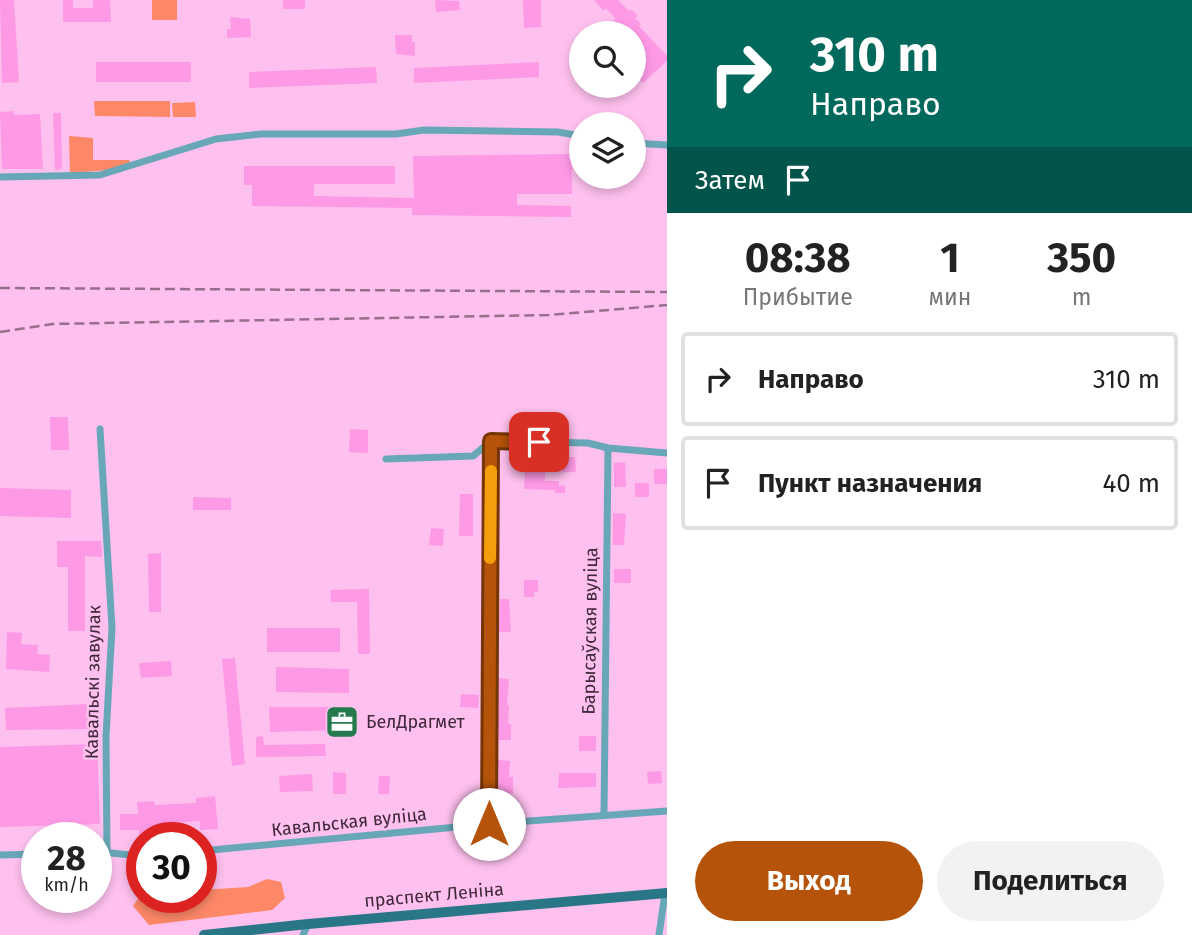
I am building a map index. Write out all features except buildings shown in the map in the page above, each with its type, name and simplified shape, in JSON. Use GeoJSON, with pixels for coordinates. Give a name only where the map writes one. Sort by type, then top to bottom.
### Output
{"type":"FeatureCollection","features":[{"type":"Feature","properties":{"kind":"main road","name":"праспект Леніна"},"geometry":{"type":"LineString","coordinates":[[204,935],[666,893]]}},
{"type":"Feature","properties":{"kind":"street"},"geometry":{"type":"LineString","coordinates":[[0,177],[100,175],[216,139],[261,134],[396,134],[437,130],[569,134]]}},
{"type":"Feature","properties":{"kind":"street"},"geometry":{"type":"LineString","coordinates":[[646,144],[667,145]]}},
{"type":"Feature","properties":{"kind":"street","name":"Кавальскі завулак"},"geometry":{"type":"LineString","coordinates":[[100,429],[112,628],[106,736],[107,822]]}},
{"type":"Feature","properties":{"kind":"street"},"geometry":{"type":"LineString","coordinates":[[489,824],[491,441]]}},
{"type":"Feature","properties":{"kind":"street"},"geometry":{"type":"LineString","coordinates":[[386,459],[473,456],[491,441],[588,443],[608,448],[667,453]]}},
{"type":"Feature","properties":{"kind":"street","name":"Барысаўская вуліца"},"geometry":{"type":"LineString","coordinates":[[604,814],[608,448]]}},
{"type":"Feature","properties":{"kind":"street","name":"Кавальская вуліца"},"geometry":{"type":"LineString","coordinates":[[217,850],[604,814],[667,811]]}},
{"type":"Feature","properties":{"kind":"street"},"geometry":{"type":"LineString","coordinates":[[0,855],[21,854]]}},
{"type":"Feature","properties":{"kind":"street"},"geometry":{"type":"LineString","coordinates":[[659,935],[666,893]]}},
{"type":"Feature","properties":{"kind":"street"},"geometry":{"type":"LineString","coordinates":[[303,935],[308,924]]}},
{"type":"Feature","properties":{"kind":"shaded area"},"geometry":{"type":"Polygon","coordinates":[[[152,0],[177,0],[177,20],[152,20],[152,0]]]}},
{"type":"Feature","properties":{"kind":"shaded area"},"geometry":{"type":"Polygon","coordinates":[[[94,101],[170,101],[170,117],[95,116],[94,101]]]}},
{"type":"Feature","properties":{"kind":"shaded area"},"geometry":{"type":"Polygon","coordinates":[[[195,102],[196,117],[173,117],[172,103],[195,102]]]}},
{"type":"Feature","properties":{"kind":"shaded area"},"geometry":{"type":"Polygon","coordinates":[[[69,136],[93,138],[93,160],[129,160],[130,163],[108,170],[70,173],[69,136]]]}},
{"type":"Feature","properties":{"kind":"shaded area"},"geometry":{"type":"Polygon","coordinates":[[[267,879],[281,882],[285,898],[272,910],[149,925],[139,913],[217,913],[217,889],[248,887],[267,879]]]}},
{"type":"Feature","properties":{"kind":"railway"},"geometry":{"type":"LineString","coordinates":[[0,288],[667,292]]}},
{"type":"Feature","properties":{"kind":"railway"},"geometry":{"type":"LineString","coordinates":[[0,332],[52,324],[549,315],[667,305]]}},
{"type":"Feature","properties":{"kind":"slow traffic"},"geometry":{"type":"LineString","coordinates":[[490,558],[491,471]]}},
{"type":"Feature","properties":{"kind":"place","name":"БелДрагмет"},"geometry":{"type":"Point","coordinates":[342,722]}},
{"type":"Feature","properties":{"kind":"route"},"geometry":{"type":"LineString","coordinates":[[489,824],[491,441],[539,442]]}}]}
